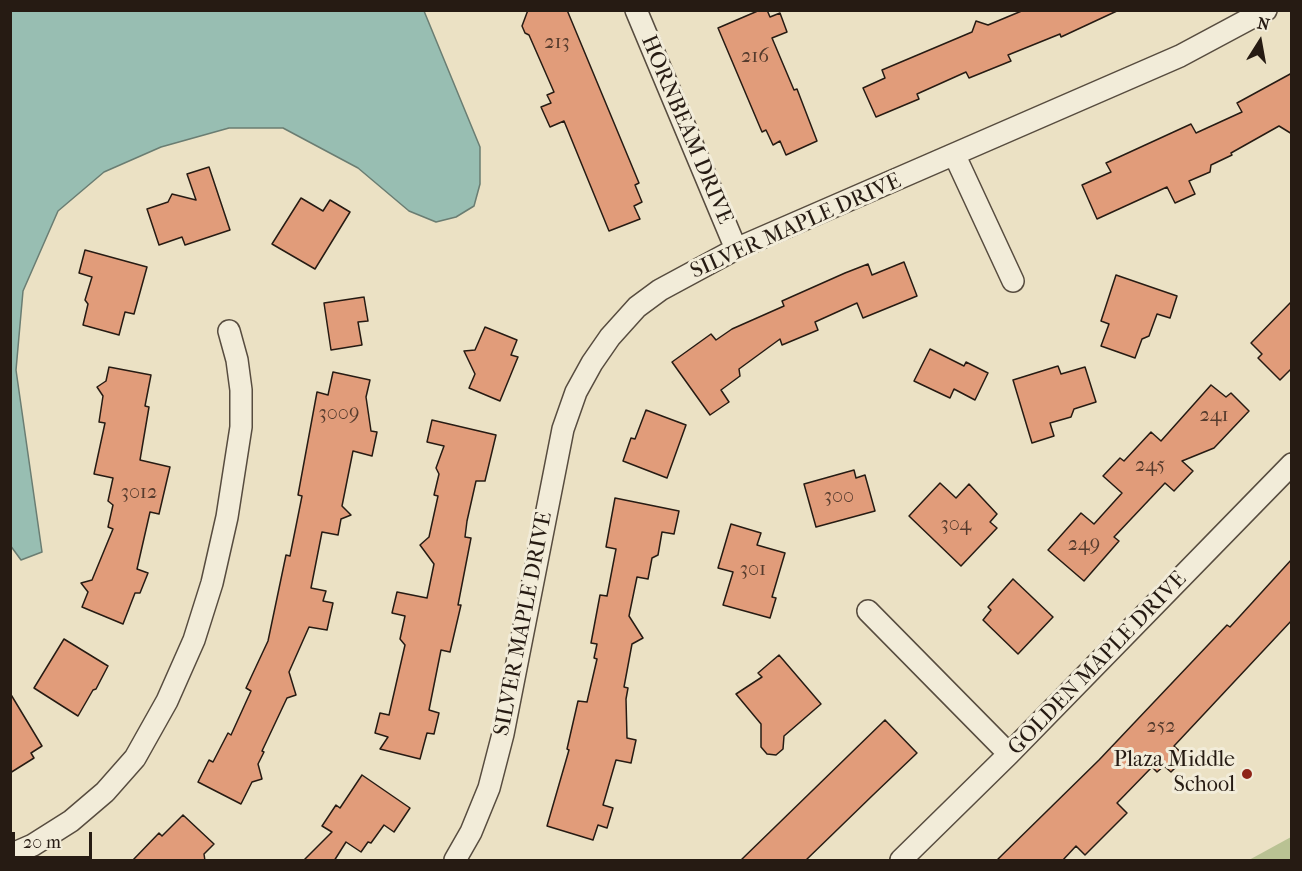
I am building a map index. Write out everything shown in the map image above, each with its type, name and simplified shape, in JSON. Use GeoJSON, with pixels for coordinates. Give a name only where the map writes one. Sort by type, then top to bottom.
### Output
{"type":"FeatureCollection","features":[{"type":"Feature","properties":{"kind":"street","name":"HORNBEAM DRIVE"},"geometry":{"type":"LineString","coordinates":[[636,10],[736,249]]}},
{"type":"Feature","properties":{"kind":"street","name":"SILVER MAPLE DRIVE"},"geometry":{"type":"LineString","coordinates":[[455,861],[471,832],[489,788],[503,734],[563,429],[576,392],[610,337],[637,307],[660,290],[736,249],[955,156],[1180,56],[1266,10]]}},
{"type":"Feature","properties":{"kind":"street"},"geometry":{"type":"LineString","coordinates":[[955,156],[1012,281]]}},
{"type":"Feature","properties":{"kind":"street"},"geometry":{"type":"LineString","coordinates":[[10,855],[71,821],[105,792],[135,758],[167,701],[194,640],[212,583],[227,516],[241,427],[241,390],[237,360],[229,331]]}},
{"type":"Feature","properties":{"kind":"street","name":"GOLDEN MAPLE DRIVE"},"geometry":{"type":"LineString","coordinates":[[901,861],[1009,754],[1292,464]]}},
{"type":"Feature","properties":{"kind":"street"},"geometry":{"type":"LineString","coordinates":[[868,611],[1009,754]]}},
{"type":"Feature","properties":{"kind":"green space"},"geometry":{"type":"Polygon","coordinates":[[[1291,837],[1291,860],[1249,860],[1291,837]]]}},
{"type":"Feature","properties":{"kind":"water"},"geometry":{"type":"Polygon","coordinates":[[[10,11],[424,11],[480,147],[480,184],[474,206],[456,217],[436,222],[409,211],[358,168],[283,128],[229,128],[161,147],[104,172],[58,211],[23,291],[16,370],[42,552],[21,560],[10,545],[10,11]]]}},
{"type":"Feature","properties":{"kind":"building"},"geometry":{"type":"Polygon","coordinates":[[[528,10],[567,10],[639,183],[635,185],[642,202],[634,206],[640,219],[609,231],[564,121],[550,127],[541,107],[551,103],[547,95],[554,92],[529,35],[525,33],[522,26],[528,10]]]}},
{"type":"Feature","properties":{"kind":"building"},"geometry":{"type":"Polygon","coordinates":[[[760,10],[767,10],[770,17],[780,13],[787,32],[772,38],[794,90],[797,89],[817,141],[786,155],[780,141],[773,145],[766,130],[762,132],[718,28],[760,10]]]}},
{"type":"Feature","properties":{"kind":"building"},"geometry":{"type":"Polygon","coordinates":[[[1024,10],[1119,10],[1061,37],[1060,34],[1008,55],[1011,61],[969,78],[966,72],[917,94],[919,99],[876,117],[863,88],[885,78],[882,70],[972,32],[976,21],[988,25],[1024,10]]]}},
{"type":"Feature","properties":{"kind":"building"},"geometry":{"type":"Polygon","coordinates":[[[1292,73],[1292,134],[1279,126],[1231,153],[1232,155],[1211,165],[1210,172],[1189,181],[1195,194],[1175,203],[1167,187],[1097,219],[1082,185],[1111,172],[1106,163],[1191,124],[1196,133],[1242,112],[1237,103],[1292,73]]]}},
{"type":"Feature","properties":{"kind":"building"},"geometry":{"type":"Polygon","coordinates":[[[209,167],[230,230],[185,245],[182,237],[159,245],[147,209],[168,202],[172,194],[196,200],[187,174],[209,167]]]}},
{"type":"Feature","properties":{"kind":"building"},"geometry":{"type":"Polygon","coordinates":[[[301,198],[323,211],[330,200],[350,212],[315,269],[272,244],[301,198]]]}},
{"type":"Feature","properties":{"kind":"building"},"geometry":{"type":"Polygon","coordinates":[[[85,250],[147,267],[134,314],[125,312],[119,335],[83,325],[88,304],[85,300],[92,277],[79,273],[85,250]]]}},
{"type":"Feature","properties":{"kind":"building"},"geometry":{"type":"Polygon","coordinates":[[[904,262],[917,296],[863,318],[857,303],[815,322],[818,330],[782,345],[780,339],[739,369],[740,376],[721,390],[729,402],[710,415],[672,362],[711,334],[716,340],[732,329],[784,306],[782,301],[845,273],[868,264],[872,275],[904,262]]]}},
{"type":"Feature","properties":{"kind":"building"},"geometry":{"type":"Polygon","coordinates":[[[1116,275],[1177,296],[1170,318],[1157,314],[1149,336],[1142,339],[1135,358],[1101,346],[1109,324],[1101,321],[1116,275]]]}},
{"type":"Feature","properties":{"kind":"building"},"geometry":{"type":"Polygon","coordinates":[[[364,297],[368,321],[358,322],[362,345],[331,350],[324,303],[364,297]]]}},
{"type":"Feature","properties":{"kind":"building"},"geometry":{"type":"Polygon","coordinates":[[[1292,301],[1292,368],[1280,380],[1258,358],[1262,354],[1251,343],[1292,301]]]}},
{"type":"Feature","properties":{"kind":"building"},"geometry":{"type":"Polygon","coordinates":[[[485,327],[517,340],[511,355],[518,357],[500,401],[469,388],[475,374],[464,351],[475,350],[485,327]]]}},
{"type":"Feature","properties":{"kind":"building"},"geometry":{"type":"Polygon","coordinates":[[[930,349],[964,366],[966,362],[988,373],[975,400],[954,389],[950,398],[914,381],[930,349]]]}},
{"type":"Feature","properties":{"kind":"building"},"geometry":{"type":"Polygon","coordinates":[[[1058,366],[1061,374],[1085,367],[1096,402],[1074,409],[1071,417],[1050,423],[1054,436],[1032,443],[1013,380],[1058,366]]]}},
{"type":"Feature","properties":{"kind":"building"},"geometry":{"type":"Polygon","coordinates":[[[109,367],[151,375],[145,406],[149,407],[140,460],[170,467],[159,514],[150,512],[137,569],[148,573],[140,593],[135,593],[123,624],[82,607],[88,592],[81,583],[92,580],[113,529],[108,527],[113,505],[108,501],[113,478],[94,474],[105,423],[99,422],[103,396],[97,387],[106,381],[109,367]]]}},
{"type":"Feature","properties":{"kind":"building"},"geometry":{"type":"Polygon","coordinates":[[[333,372],[370,380],[366,397],[371,431],[377,432],[372,456],[353,451],[342,506],[351,515],[341,519],[338,535],[322,532],[311,588],[326,591],[323,601],[333,603],[327,630],[309,627],[289,672],[296,695],[287,698],[262,751],[264,752],[258,764],[262,779],[252,782],[241,804],[198,782],[209,760],[213,762],[228,733],[231,735],[251,691],[246,688],[268,641],[286,555],[290,556],[302,496],[298,495],[317,392],[328,395],[333,372]]]}},
{"type":"Feature","properties":{"kind":"building"},"geometry":{"type":"Polygon","coordinates":[[[1211,385],[1226,397],[1231,393],[1249,411],[1214,448],[1182,461],[1193,471],[1174,491],[1165,483],[1114,537],[1119,541],[1084,581],[1048,550],[1081,513],[1094,524],[1122,493],[1103,476],[1120,458],[1124,461],[1151,432],[1161,441],[1211,385]]]}},
{"type":"Feature","properties":{"kind":"building"},"geometry":{"type":"Polygon","coordinates":[[[646,410],[686,425],[667,478],[623,461],[631,438],[635,439],[646,410]]]}},
{"type":"Feature","properties":{"kind":"building"},"geometry":{"type":"Polygon","coordinates":[[[432,420],[496,435],[485,481],[476,481],[465,537],[471,538],[458,605],[461,605],[450,652],[441,650],[429,710],[439,713],[434,734],[427,733],[420,759],[380,749],[388,737],[375,733],[380,713],[389,715],[405,645],[400,639],[405,616],[392,613],[397,592],[427,598],[434,564],[420,545],[429,537],[438,496],[434,495],[439,474],[436,468],[444,446],[427,442],[432,420]]]}},
{"type":"Feature","properties":{"kind":"building"},"geometry":{"type":"Polygon","coordinates":[[[854,470],[856,478],[865,475],[875,511],[816,527],[804,484],[854,470]]]}},
{"type":"Feature","properties":{"kind":"building"},"geometry":{"type":"Polygon","coordinates":[[[940,483],[956,498],[969,484],[997,514],[990,522],[997,528],[961,566],[909,516],[940,483]]]}},
{"type":"Feature","properties":{"kind":"building"},"geometry":{"type":"Polygon","coordinates":[[[615,498],[679,511],[674,534],[662,532],[658,555],[652,558],[648,579],[637,577],[629,616],[643,638],[632,644],[624,687],[628,688],[627,738],[636,740],[631,763],[616,760],[603,805],[613,808],[607,828],[598,825],[593,840],[547,826],[569,750],[567,749],[578,701],[587,702],[597,659],[594,658],[597,644],[591,643],[600,595],[607,596],[616,549],[606,547],[615,498]]]}},
{"type":"Feature","properties":{"kind":"building"},"geometry":{"type":"Polygon","coordinates":[[[731,524],[761,533],[757,545],[785,553],[772,597],[776,598],[770,618],[723,605],[733,572],[718,568],[731,524]]]}},
{"type":"Feature","properties":{"kind":"building"},"geometry":{"type":"Polygon","coordinates":[[[1292,559],[1292,620],[1174,746],[1186,757],[1171,772],[1164,766],[1157,772],[1152,767],[1117,803],[1127,813],[1085,855],[1076,846],[1062,861],[996,861],[1099,760],[1227,625],[1230,627],[1292,559]]]}},
{"type":"Feature","properties":{"kind":"building"},"geometry":{"type":"Polygon","coordinates":[[[1013,579],[1053,617],[1018,654],[983,620],[991,610],[988,607],[1013,579]]]}},
{"type":"Feature","properties":{"kind":"building"},"geometry":{"type":"Polygon","coordinates":[[[64,639],[108,666],[78,716],[34,688],[64,639]]]}},
{"type":"Feature","properties":{"kind":"building"},"geometry":{"type":"Polygon","coordinates":[[[779,655],[821,704],[784,736],[783,749],[776,755],[767,754],[761,747],[761,724],[736,694],[762,677],[758,673],[779,655]]]}},
{"type":"Feature","properties":{"kind":"building"},"geometry":{"type":"Polygon","coordinates":[[[10,693],[42,746],[31,753],[34,758],[10,773],[10,693]]]}},
{"type":"Feature","properties":{"kind":"building"},"geometry":{"type":"Polygon","coordinates":[[[885,720],[917,753],[805,861],[740,861],[885,720]]]}},
{"type":"Feature","properties":{"kind":"building"},"geometry":{"type":"Polygon","coordinates":[[[362,775],[410,808],[394,832],[384,825],[361,852],[346,842],[334,861],[303,861],[332,832],[322,826],[336,805],[340,808],[362,775]]]}},
{"type":"Feature","properties":{"kind":"building"},"geometry":{"type":"Polygon","coordinates":[[[183,815],[214,844],[204,854],[205,861],[132,861],[159,833],[162,836],[183,815]]]}},
{"type":"Feature","properties":{"kind":"place","name":"Plaza Middle School"},"geometry":{"type":"Point","coordinates":[1247,774]}}]}
